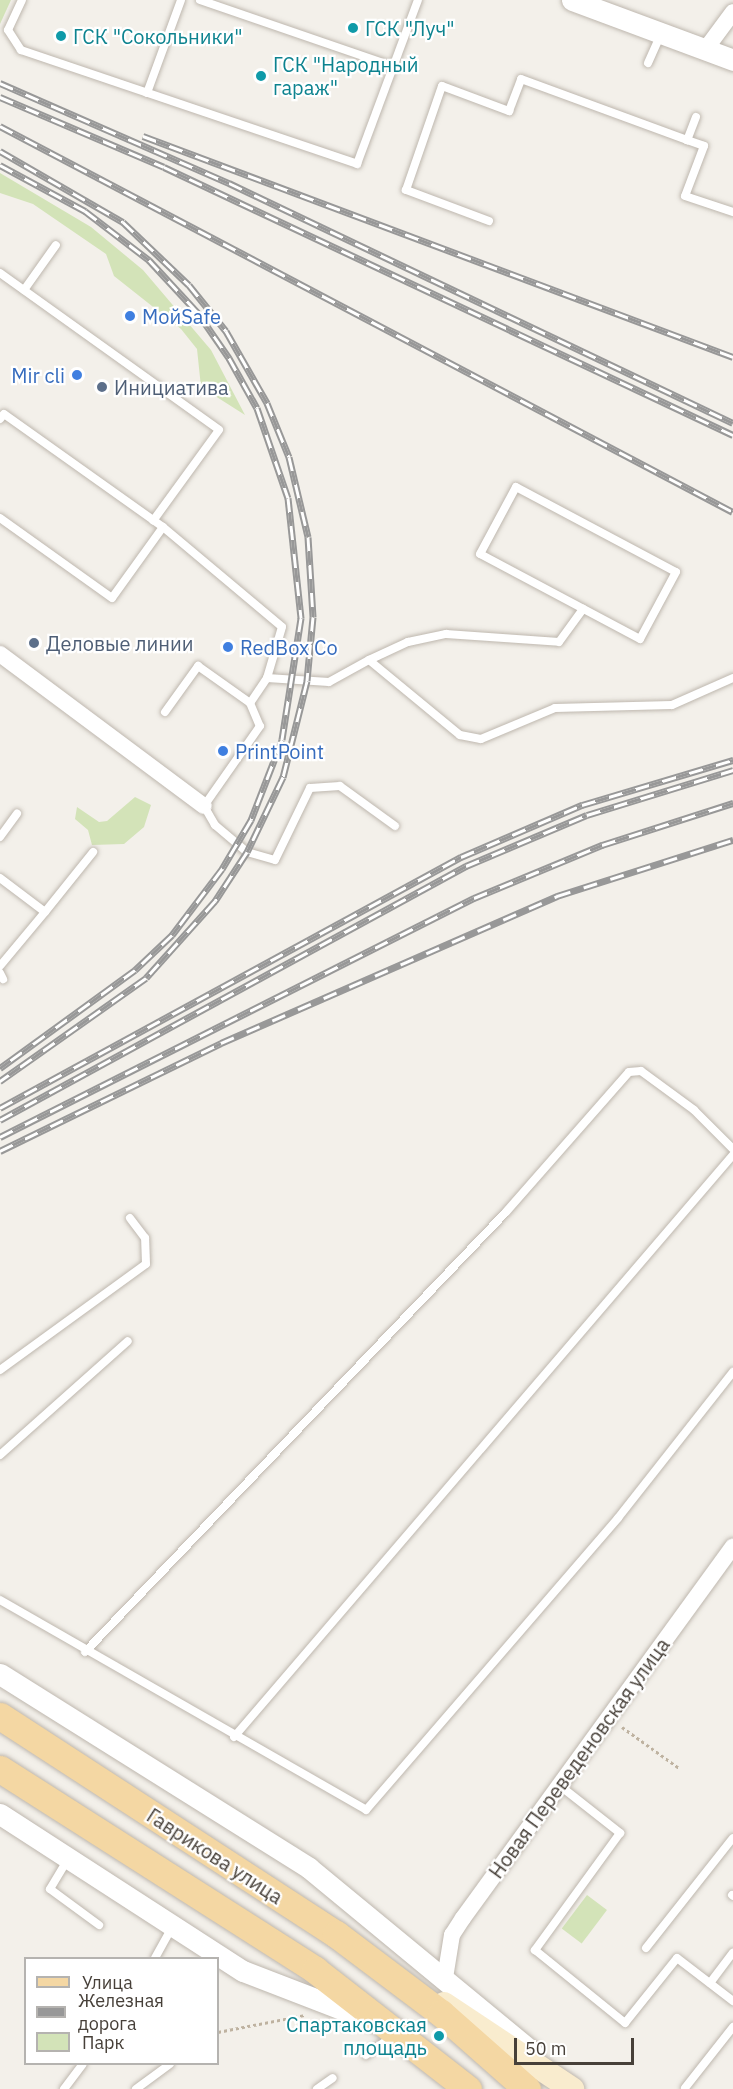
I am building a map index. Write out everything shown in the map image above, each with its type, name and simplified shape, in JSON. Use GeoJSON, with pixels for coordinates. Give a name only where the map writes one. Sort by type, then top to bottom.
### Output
{"type":"FeatureCollection","features":[{"type":"Feature","properties":{"kind":"main road","name":"Гаврикова улица"},"geometry":{"type":"LineString","coordinates":[[0,1716],[336,1934],[426,2001],[527,2089]]}},
{"type":"Feature","properties":{"kind":"main road"},"geometry":{"type":"LineString","coordinates":[[0,1769],[400,2031],[453,2080],[468,2089]]}},
{"type":"Feature","properties":{"kind":"main road"},"geometry":{"type":"LineString","coordinates":[[336,1934],[574,2089]]}},
{"type":"Feature","properties":{"kind":"street"},"geometry":{"type":"LineString","coordinates":[[572,0],[733,60]]}},
{"type":"Feature","properties":{"kind":"street"},"geometry":{"type":"LineString","coordinates":[[705,50],[733,12]]}},
{"type":"Feature","properties":{"kind":"street"},"geometry":{"type":"LineString","coordinates":[[0,654],[204,806]]}},
{"type":"Feature","properties":{"kind":"street","name":"Новая Переведеновская улица"},"geometry":{"type":"LineString","coordinates":[[452,1984],[452,1935],[733,1548]]}},
{"type":"Feature","properties":{"kind":"street"},"geometry":{"type":"LineString","coordinates":[[0,1674],[309,1868],[452,1984],[574,2089]]}},
{"type":"Feature","properties":{"kind":"street"},"geometry":{"type":"LineString","coordinates":[[0,1814],[173,1926],[259,1978],[400,2031]]}},
{"type":"Feature","properties":{"kind":"street"},"geometry":{"type":"LineString","coordinates":[[452,1984],[536,2089]]}},
{"type":"Feature","properties":{"kind":"lane"},"geometry":{"type":"LineString","coordinates":[[22,0],[8,30],[14,46],[357,164],[418,0]]}},
{"type":"Feature","properties":{"kind":"lane"},"geometry":{"type":"LineString","coordinates":[[147,93],[181,0]]}},
{"type":"Feature","properties":{"kind":"lane"},"geometry":{"type":"LineString","coordinates":[[200,0],[392,66]]}},
{"type":"Feature","properties":{"kind":"lane"},"geometry":{"type":"LineString","coordinates":[[648,63],[661,33]]}},
{"type":"Feature","properties":{"kind":"lane"},"geometry":{"type":"LineString","coordinates":[[489,221],[406,190],[442,87],[509,111],[521,79],[704,146],[685,196],[733,212]]}},
{"type":"Feature","properties":{"kind":"lane"},"geometry":{"type":"LineString","coordinates":[[687,140],[696,117]]}},
{"type":"Feature","properties":{"kind":"lane"},"geometry":{"type":"LineString","coordinates":[[24,291],[56,245]]}},
{"type":"Feature","properties":{"kind":"lane"},"geometry":{"type":"LineString","coordinates":[[0,273],[219,430],[153,521]]}},
{"type":"Feature","properties":{"kind":"lane"},"geometry":{"type":"LineString","coordinates":[[0,419],[4,414],[163,527],[279,620],[279,645],[267,678],[250,703]]}},
{"type":"Feature","properties":{"kind":"lane"},"geometry":{"type":"LineString","coordinates":[[516,487],[676,572],[640,639],[583,609],[480,554],[516,487]]}},
{"type":"Feature","properties":{"kind":"lane"},"geometry":{"type":"LineString","coordinates":[[0,518],[112,598],[163,527]]}},
{"type":"Feature","properties":{"kind":"lane"},"geometry":{"type":"LineString","coordinates":[[267,678],[329,682],[408,642],[446,634],[559,642],[583,609]]}},
{"type":"Feature","properties":{"kind":"lane"},"geometry":{"type":"LineString","coordinates":[[369,660],[460,735],[481,739],[555,708],[672,705],[733,678]]}},
{"type":"Feature","properties":{"kind":"lane"},"geometry":{"type":"LineString","coordinates":[[165,712],[198,666],[250,703],[260,726],[204,806],[223,832],[266,861],[275,860],[310,788],[340,786],[395,826]]}},
{"type":"Feature","properties":{"kind":"lane"},"geometry":{"type":"LineString","coordinates":[[0,837],[17,814]]}},
{"type":"Feature","properties":{"kind":"lane"},"geometry":{"type":"LineString","coordinates":[[0,966],[93,852]]}},
{"type":"Feature","properties":{"kind":"lane"},"geometry":{"type":"LineString","coordinates":[[0,878],[45,912]]}},
{"type":"Feature","properties":{"kind":"lane"},"geometry":{"type":"LineString","coordinates":[[85,1652],[506,1212],[629,1072],[641,1071],[667,1087],[733,1149]]}},
{"type":"Feature","properties":{"kind":"lane"},"geometry":{"type":"LineString","coordinates":[[234,1737],[733,1155]]}},
{"type":"Feature","properties":{"kind":"lane"},"geometry":{"type":"LineString","coordinates":[[0,1370],[146,1264],[145,1238],[130,1218]]}},
{"type":"Feature","properties":{"kind":"lane"},"geometry":{"type":"LineString","coordinates":[[0,1455],[128,1341]]}},
{"type":"Feature","properties":{"kind":"lane"},"geometry":{"type":"LineString","coordinates":[[0,1600],[85,1652],[366,1810],[618,1518],[733,1372]]}},
{"type":"Feature","properties":{"kind":"lane"},"geometry":{"type":"LineString","coordinates":[[559,1785],[620,1833],[535,1950],[625,2023],[677,1958],[733,2001]]}},
{"type":"Feature","properties":{"kind":"lane"},"geometry":{"type":"LineString","coordinates":[[646,1948],[733,1838]]}},
{"type":"Feature","properties":{"kind":"lane"},"geometry":{"type":"LineString","coordinates":[[69,1859],[50,1888],[99,1925]]}},
{"type":"Feature","properties":{"kind":"lane"},"geometry":{"type":"LineString","coordinates":[[156,1957],[173,1926]]}},
{"type":"Feature","properties":{"kind":"lane"},"geometry":{"type":"LineString","coordinates":[[710,1983],[733,1953]]}},
{"type":"Feature","properties":{"kind":"lane"},"geometry":{"type":"LineString","coordinates":[[685,2088],[733,2027]]}},
{"type":"Feature","properties":{"kind":"lane"},"geometry":{"type":"LineString","coordinates":[[366,2055],[400,2031]]}},
{"type":"Feature","properties":{"kind":"lane"},"geometry":{"type":"LineString","coordinates":[[64,2089],[82,2065]]}},
{"type":"Feature","properties":{"kind":"lane"},"geometry":{"type":"LineString","coordinates":[[136,2089],[169,2065]]}},
{"type":"Feature","properties":{"kind":"lane"},"geometry":{"type":"LineString","coordinates":[[317,2089],[333,2078]]}},
{"type":"Feature","properties":{"kind":"path"},"geometry":{"type":"LineString","coordinates":[[633,1735],[679,1768]]}},
{"type":"Feature","properties":{"kind":"path"},"geometry":{"type":"LineString","coordinates":[[219,2032],[307,2015]]}},
{"type":"Feature","properties":{"kind":"green space"},"geometry":{"type":"Polygon","coordinates":[[[0,0],[11,0],[0,24],[0,0]]]}},
{"type":"Feature","properties":{"kind":"green space"},"geometry":{"type":"Polygon","coordinates":[[[0,173],[91,227],[143,270],[211,350],[245,415],[201,387],[197,349],[181,329],[114,276],[106,254],[33,204],[0,193],[0,173]]]}},
{"type":"Feature","properties":{"kind":"green space"},"geometry":{"type":"Polygon","coordinates":[[[135,797],[151,805],[144,827],[124,844],[92,845],[88,830],[75,819],[77,807],[99,822],[107,821],[135,797]]]}},
{"type":"Feature","properties":{"kind":"green space"},"geometry":{"type":"Polygon","coordinates":[[[587,1895],[607,1910],[582,1944],[562,1929],[587,1895]]]}},
{"type":"Feature","properties":{"kind":"railway"},"geometry":{"type":"LineString","coordinates":[[0,83],[229,183],[733,423]]}},
{"type":"Feature","properties":{"kind":"railway"},"geometry":{"type":"LineString","coordinates":[[0,97],[164,167],[733,435]]}},
{"type":"Feature","properties":{"kind":"railway"},"geometry":{"type":"LineString","coordinates":[[0,126],[733,512]]}},
{"type":"Feature","properties":{"kind":"railway"},"geometry":{"type":"LineString","coordinates":[[143,136],[733,357]]}},
{"type":"Feature","properties":{"kind":"railway"},"geometry":{"type":"LineString","coordinates":[[0,151],[123,222],[189,285],[226,331],[267,403],[289,457],[308,537],[313,617],[307,681],[283,777],[247,852],[215,901],[146,978],[0,1081]]}},
{"type":"Feature","properties":{"kind":"railway"},"geometry":{"type":"LineString","coordinates":[[0,165],[85,211],[149,260],[198,313],[229,358],[257,408],[288,498],[301,618],[282,740],[251,820],[222,869],[172,935],[135,970],[0,1068]]}},
{"type":"Feature","properties":{"kind":"railway"},"geometry":{"type":"LineString","coordinates":[[0,1108],[461,857],[582,805],[733,760]]}},
{"type":"Feature","properties":{"kind":"railway"},"geometry":{"type":"LineString","coordinates":[[0,1120],[466,866],[587,815],[733,770]]}},
{"type":"Feature","properties":{"kind":"railway"},"geometry":{"type":"LineString","coordinates":[[0,1137],[474,898],[602,845],[733,803]]}},
{"type":"Feature","properties":{"kind":"railway"},"geometry":{"type":"LineString","coordinates":[[0,1151],[221,1043],[557,896],[733,840]]}},
{"type":"Feature","properties":{"kind":"place","name":"ГСК \"Луч\""},"geometry":{"type":"Point","coordinates":[353,28]}},
{"type":"Feature","properties":{"kind":"place","name":"ГСК \"Сокольники\""},"geometry":{"type":"Point","coordinates":[61,36]}},
{"type":"Feature","properties":{"kind":"place","name":"ГСК \"Народный гараж\""},"geometry":{"type":"Point","coordinates":[261,76]}},
{"type":"Feature","properties":{"kind":"place","name":"МойSafe"},"geometry":{"type":"Point","coordinates":[130,316]}},
{"type":"Feature","properties":{"kind":"place","name":"Mir cli"},"geometry":{"type":"Point","coordinates":[77,375]}},
{"type":"Feature","properties":{"kind":"place","name":"Инициатива"},"geometry":{"type":"Point","coordinates":[102,387]}},
{"type":"Feature","properties":{"kind":"place","name":"Деловые линии"},"geometry":{"type":"Point","coordinates":[34,643]}},
{"type":"Feature","properties":{"kind":"place","name":"RedBox Co"},"geometry":{"type":"Point","coordinates":[228,647]}},
{"type":"Feature","properties":{"kind":"place","name":"PrintPoint"},"geometry":{"type":"Point","coordinates":[223,751]}},
{"type":"Feature","properties":{"kind":"place","name":"Спартаковская площадь"},"geometry":{"type":"Point","coordinates":[439,2036]}}]}
